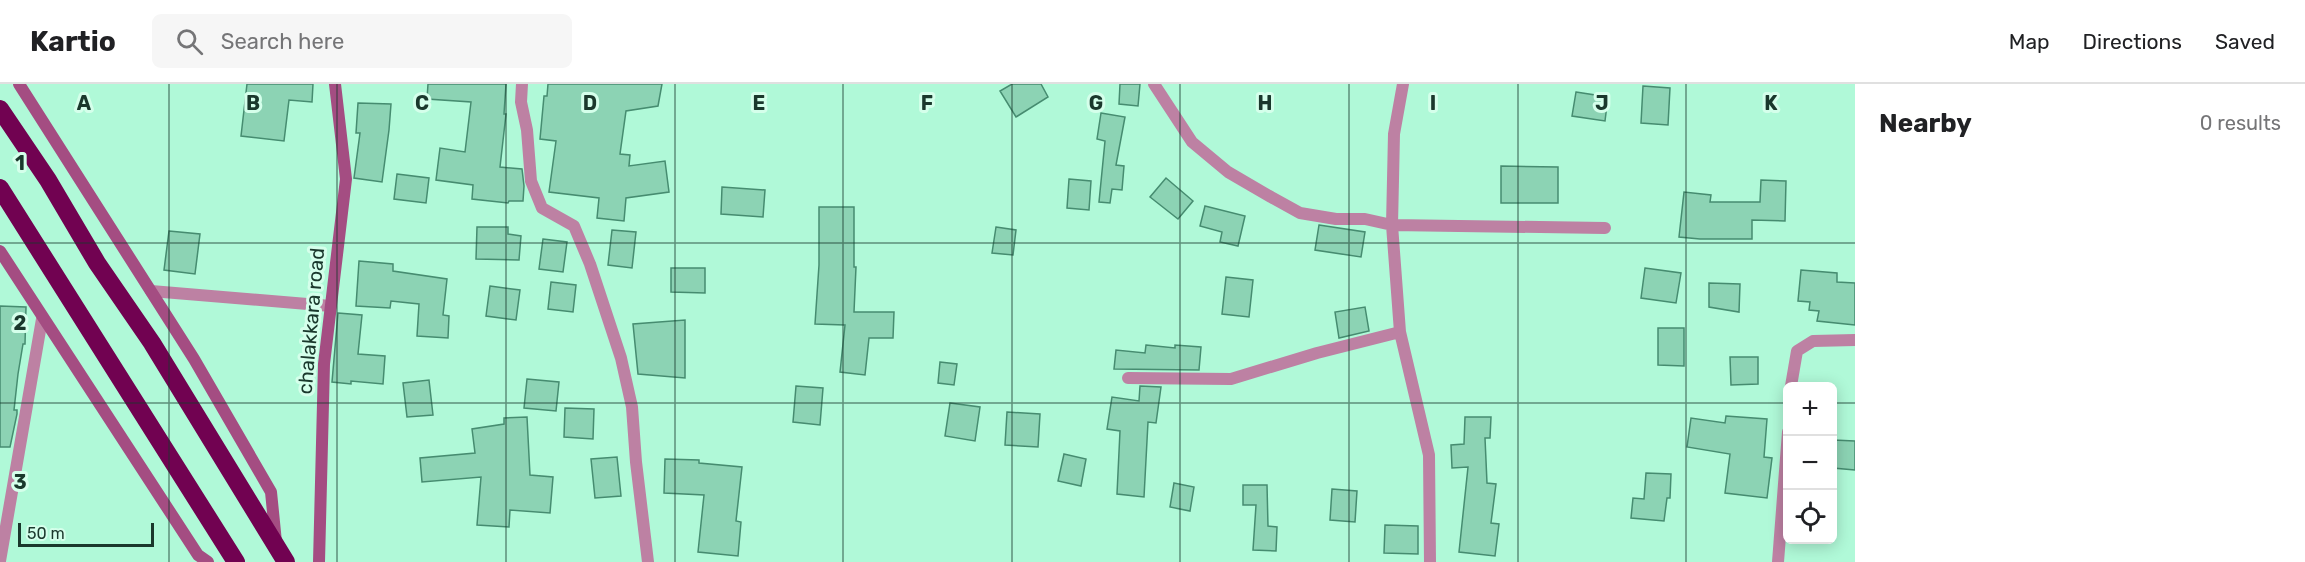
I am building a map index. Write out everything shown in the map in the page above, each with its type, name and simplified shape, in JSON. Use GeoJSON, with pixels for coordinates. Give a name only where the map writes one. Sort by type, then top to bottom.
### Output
{"type":"FeatureCollection","features":[{"type":"Feature","properties":{"kind":"highway"},"geometry":{"type":"LineString","coordinates":[[0,110],[48,180],[97,263],[152,343],[281,555]]}},
{"type":"Feature","properties":{"kind":"highway"},"geometry":{"type":"LineString","coordinates":[[0,188],[236,562]]}},
{"type":"Feature","properties":{"kind":"street"},"geometry":{"type":"LineString","coordinates":[[19,84],[194,359],[271,492],[281,555]]}},
{"type":"Feature","properties":{"kind":"street","name":"chalakkara road"},"geometry":{"type":"LineString","coordinates":[[319,562],[324,364],[346,179],[335,84]]}},
{"type":"Feature","properties":{"kind":"street"},"geometry":{"type":"LineString","coordinates":[[522,84],[521,102],[534,188],[542,208],[574,226],[590,264],[621,358],[633,407],[636,462],[648,562]]}},
{"type":"Feature","properties":{"kind":"street"},"geometry":{"type":"LineString","coordinates":[[1154,84],[1192,142],[1228,172],[1300,213],[1336,219],[1365,219],[1392,225],[1605,228]]}},
{"type":"Feature","properties":{"kind":"street"},"geometry":{"type":"LineString","coordinates":[[1403,84],[1394,134],[1392,225],[1400,332],[1429,455],[1430,562]]}},
{"type":"Feature","properties":{"kind":"street"},"geometry":{"type":"LineString","coordinates":[[0,251],[42,319],[198,555],[208,562]]}},
{"type":"Feature","properties":{"kind":"street"},"geometry":{"type":"LineString","coordinates":[[151,291],[331,306]]}},
{"type":"Feature","properties":{"kind":"street"},"geometry":{"type":"LineString","coordinates":[[0,561],[42,319]]}},
{"type":"Feature","properties":{"kind":"street"},"geometry":{"type":"LineString","coordinates":[[1128,378],[1231,379],[1317,353],[1400,332]]}},
{"type":"Feature","properties":{"kind":"street"},"geometry":{"type":"LineString","coordinates":[[1792,382],[1797,351],[1813,341],[1855,340]]}},
{"type":"Feature","properties":{"kind":"street"},"geometry":{"type":"LineString","coordinates":[[1778,562],[1788,436]]}},
{"type":"Feature","properties":{"kind":"building"},"geometry":{"type":"Polygon","coordinates":[[[247,84],[313,84],[312,102],[289,100],[284,141],[241,136],[247,84]]]}},
{"type":"Feature","properties":{"kind":"building"},"geometry":{"type":"Polygon","coordinates":[[[428,84],[506,84],[504,114],[506,114],[500,167],[522,169],[523,201],[509,201],[508,203],[472,199],[473,185],[436,180],[440,148],[465,152],[471,102],[427,99],[428,84]]]}},
{"type":"Feature","properties":{"kind":"building"},"geometry":{"type":"Polygon","coordinates":[[[548,84],[662,84],[658,106],[626,111],[620,154],[630,155],[629,166],[665,161],[669,192],[626,198],[624,221],[597,218],[599,198],[549,192],[556,141],[540,139],[544,96],[547,96],[548,84]]]}},
{"type":"Feature","properties":{"kind":"building"},"geometry":{"type":"Polygon","coordinates":[[[1012,84],[1041,84],[1048,97],[1016,117],[1000,91],[1012,84]]]}},
{"type":"Feature","properties":{"kind":"building"},"geometry":{"type":"Polygon","coordinates":[[[1120,84],[1140,84],[1138,106],[1119,104],[1120,84]]]}},
{"type":"Feature","properties":{"kind":"building"},"geometry":{"type":"Polygon","coordinates":[[[1643,86],[1670,88],[1668,125],[1641,123],[1643,86]]]}},
{"type":"Feature","properties":{"kind":"building"},"geometry":{"type":"Polygon","coordinates":[[[1576,92],[1608,97],[1605,121],[1572,116],[1576,92]]]}},
{"type":"Feature","properties":{"kind":"building"},"geometry":{"type":"Polygon","coordinates":[[[358,103],[391,104],[382,182],[354,178],[360,133],[356,133],[358,103]]]}},
{"type":"Feature","properties":{"kind":"building"},"geometry":{"type":"Polygon","coordinates":[[[1101,113],[1125,117],[1116,165],[1124,166],[1122,190],[1112,189],[1110,203],[1099,202],[1105,141],[1097,139],[1101,113]]]}},
{"type":"Feature","properties":{"kind":"building"},"geometry":{"type":"Polygon","coordinates":[[[1501,166],[1558,167],[1558,203],[1501,203],[1501,166]]]}},
{"type":"Feature","properties":{"kind":"building"},"geometry":{"type":"Polygon","coordinates":[[[397,174],[429,178],[426,203],[394,199],[397,174]]]}},
{"type":"Feature","properties":{"kind":"building"},"geometry":{"type":"Polygon","coordinates":[[[1166,178],[1193,201],[1178,219],[1150,197],[1166,178]]]}},
{"type":"Feature","properties":{"kind":"building"},"geometry":{"type":"Polygon","coordinates":[[[1069,179],[1091,181],[1089,210],[1067,208],[1069,179]]]}},
{"type":"Feature","properties":{"kind":"building"},"geometry":{"type":"Polygon","coordinates":[[[1761,180],[1786,181],[1785,221],[1752,220],[1752,239],[1679,237],[1684,192],[1711,195],[1710,202],[1760,202],[1761,180]]]}},
{"type":"Feature","properties":{"kind":"building"},"geometry":{"type":"Polygon","coordinates":[[[722,187],[765,190],[763,217],[721,214],[722,187]]]}},
{"type":"Feature","properties":{"kind":"building"},"geometry":{"type":"Polygon","coordinates":[[[1205,206],[1245,216],[1238,246],[1220,242],[1222,232],[1200,226],[1205,206]]]}},
{"type":"Feature","properties":{"kind":"building"},"geometry":{"type":"Polygon","coordinates":[[[819,207],[854,207],[854,267],[856,267],[854,312],[894,312],[893,338],[869,338],[865,375],[840,372],[845,325],[815,324],[819,265],[819,207]]]}},
{"type":"Feature","properties":{"kind":"building"},"geometry":{"type":"Polygon","coordinates":[[[1319,225],[1365,232],[1361,257],[1315,250],[1319,225]]]}},
{"type":"Feature","properties":{"kind":"building"},"geometry":{"type":"Polygon","coordinates":[[[477,227],[508,227],[508,234],[521,236],[519,260],[476,259],[477,227]]]}},
{"type":"Feature","properties":{"kind":"building"},"geometry":{"type":"Polygon","coordinates":[[[996,227],[1016,230],[1013,255],[992,253],[996,227]]]}},
{"type":"Feature","properties":{"kind":"building"},"geometry":{"type":"Polygon","coordinates":[[[612,230],[636,232],[632,268],[608,265],[612,230]]]}},
{"type":"Feature","properties":{"kind":"building"},"geometry":{"type":"Polygon","coordinates":[[[169,231],[200,234],[195,274],[164,270],[169,231]]]}},
{"type":"Feature","properties":{"kind":"building"},"geometry":{"type":"Polygon","coordinates":[[[543,239],[567,242],[563,272],[539,269],[543,239]]]}},
{"type":"Feature","properties":{"kind":"building"},"geometry":{"type":"Polygon","coordinates":[[[359,261],[393,264],[393,271],[447,279],[443,315],[449,316],[448,338],[417,336],[419,304],[391,301],[390,308],[356,306],[359,261]]]}},
{"type":"Feature","properties":{"kind":"building"},"geometry":{"type":"Polygon","coordinates":[[[671,268],[705,268],[705,293],[671,292],[671,268]]]}},
{"type":"Feature","properties":{"kind":"building"},"geometry":{"type":"Polygon","coordinates":[[[1645,268],[1681,273],[1676,303],[1641,298],[1645,268]]]}},
{"type":"Feature","properties":{"kind":"building"},"geometry":{"type":"Polygon","coordinates":[[[1801,270],[1837,273],[1837,282],[1855,283],[1855,325],[1817,321],[1819,311],[1809,310],[1810,302],[1798,301],[1801,270]]]}},
{"type":"Feature","properties":{"kind":"building"},"geometry":{"type":"Polygon","coordinates":[[[1226,277],[1253,280],[1249,317],[1222,314],[1226,277]]]}},
{"type":"Feature","properties":{"kind":"building"},"geometry":{"type":"Polygon","coordinates":[[[551,282],[576,285],[573,312],[548,309],[551,282]]]}},
{"type":"Feature","properties":{"kind":"building"},"geometry":{"type":"Polygon","coordinates":[[[1709,283],[1740,284],[1739,312],[1709,307],[1709,283]]]}},
{"type":"Feature","properties":{"kind":"building"},"geometry":{"type":"Polygon","coordinates":[[[490,286],[520,290],[516,320],[486,316],[490,286]]]}},
{"type":"Feature","properties":{"kind":"building"},"geometry":{"type":"Polygon","coordinates":[[[0,306],[26,307],[25,344],[23,344],[18,374],[14,410],[17,410],[17,414],[10,447],[0,447],[0,306]]]}},
{"type":"Feature","properties":{"kind":"building"},"geometry":{"type":"Polygon","coordinates":[[[1365,307],[1369,331],[1339,338],[1335,312],[1365,307]]]}},
{"type":"Feature","properties":{"kind":"building"},"geometry":{"type":"Polygon","coordinates":[[[338,313],[362,315],[358,354],[385,356],[383,384],[332,382],[338,313]]]}},
{"type":"Feature","properties":{"kind":"building"},"geometry":{"type":"Polygon","coordinates":[[[685,320],[685,378],[638,374],[633,324],[685,320]]]}},
{"type":"Feature","properties":{"kind":"building"},"geometry":{"type":"Polygon","coordinates":[[[1658,328],[1684,328],[1684,366],[1658,365],[1658,328]]]}},
{"type":"Feature","properties":{"kind":"building"},"geometry":{"type":"Polygon","coordinates":[[[1146,345],[1175,348],[1175,345],[1201,347],[1199,370],[1114,369],[1116,350],[1145,353],[1146,345]]]}},
{"type":"Feature","properties":{"kind":"building"},"geometry":{"type":"Polygon","coordinates":[[[1730,357],[1758,357],[1758,384],[1731,385],[1730,357]]]}},
{"type":"Feature","properties":{"kind":"building"},"geometry":{"type":"Polygon","coordinates":[[[940,362],[957,364],[954,385],[938,383],[940,362]]]}},
{"type":"Feature","properties":{"kind":"building"},"geometry":{"type":"Polygon","coordinates":[[[527,379],[559,382],[556,411],[524,408],[527,379]]]}},
{"type":"Feature","properties":{"kind":"building"},"geometry":{"type":"Polygon","coordinates":[[[429,380],[433,415],[407,417],[403,383],[429,380]]]}},
{"type":"Feature","properties":{"kind":"building"},"geometry":{"type":"Polygon","coordinates":[[[796,386],[823,388],[820,425],[793,422],[796,386]]]}},
{"type":"Feature","properties":{"kind":"building"},"geometry":{"type":"Polygon","coordinates":[[[1140,386],[1161,387],[1156,423],[1148,422],[1144,497],[1117,494],[1120,431],[1107,429],[1112,397],[1139,401],[1140,386]]]}},
{"type":"Feature","properties":{"kind":"building"},"geometry":{"type":"Polygon","coordinates":[[[950,403],[980,407],[975,441],[945,436],[950,403]]]}},
{"type":"Feature","properties":{"kind":"building"},"geometry":{"type":"Polygon","coordinates":[[[565,408],[594,409],[593,439],[564,437],[565,408]]]}},
{"type":"Feature","properties":{"kind":"building"},"geometry":{"type":"Polygon","coordinates":[[[1007,412],[1040,414],[1038,447],[1005,445],[1007,412]]]}},
{"type":"Feature","properties":{"kind":"building"},"geometry":{"type":"Polygon","coordinates":[[[1726,416],[1767,419],[1764,457],[1772,458],[1767,498],[1725,493],[1730,454],[1687,447],[1691,418],[1725,423],[1726,416]]]}},
{"type":"Feature","properties":{"kind":"building"},"geometry":{"type":"Polygon","coordinates":[[[527,417],[530,475],[553,477],[550,513],[510,510],[509,527],[477,525],[481,477],[422,482],[420,458],[475,453],[472,429],[504,424],[504,418],[527,417]]]}},
{"type":"Feature","properties":{"kind":"building"},"geometry":{"type":"Polygon","coordinates":[[[1465,417],[1491,417],[1490,438],[1485,438],[1487,483],[1496,484],[1491,523],[1499,524],[1495,556],[1459,552],[1468,467],[1452,468],[1451,445],[1464,444],[1465,417]]]}},
{"type":"Feature","properties":{"kind":"building"},"geometry":{"type":"Polygon","coordinates":[[[1837,440],[1855,441],[1855,470],[1837,468],[1837,440]]]}},
{"type":"Feature","properties":{"kind":"building"},"geometry":{"type":"Polygon","coordinates":[[[1064,454],[1086,459],[1081,486],[1058,481],[1064,454]]]}},
{"type":"Feature","properties":{"kind":"building"},"geometry":{"type":"Polygon","coordinates":[[[617,457],[621,496],[595,498],[591,459],[617,457]]]}},
{"type":"Feature","properties":{"kind":"building"},"geometry":{"type":"Polygon","coordinates":[[[665,459],[699,460],[699,463],[742,467],[736,521],[741,522],[738,556],[698,552],[704,495],[664,493],[665,459]]]}},
{"type":"Feature","properties":{"kind":"building"},"geometry":{"type":"Polygon","coordinates":[[[1646,473],[1671,474],[1670,498],[1667,498],[1664,521],[1631,518],[1633,498],[1644,499],[1646,473]]]}},
{"type":"Feature","properties":{"kind":"building"},"geometry":{"type":"Polygon","coordinates":[[[1174,483],[1194,487],[1190,511],[1170,507],[1174,483]]]}},
{"type":"Feature","properties":{"kind":"building"},"geometry":{"type":"Polygon","coordinates":[[[1243,485],[1267,485],[1268,526],[1277,527],[1276,551],[1253,550],[1256,505],[1243,505],[1243,485]]]}},
{"type":"Feature","properties":{"kind":"building"},"geometry":{"type":"Polygon","coordinates":[[[1332,489],[1357,491],[1355,522],[1330,520],[1332,489]]]}},
{"type":"Feature","properties":{"kind":"building"},"geometry":{"type":"Polygon","coordinates":[[[1385,525],[1418,526],[1418,554],[1384,553],[1385,525]]]}}]}
